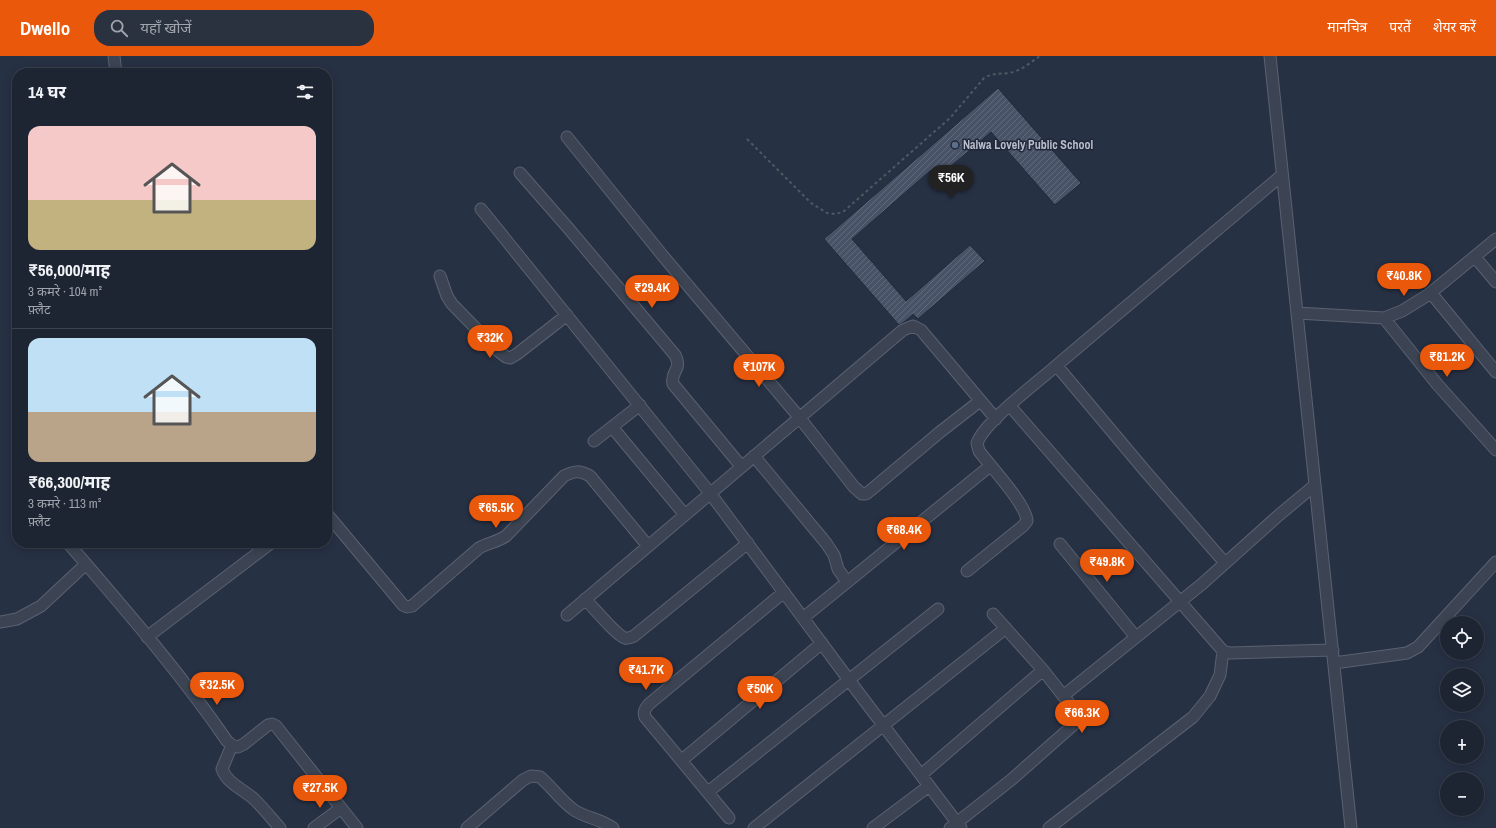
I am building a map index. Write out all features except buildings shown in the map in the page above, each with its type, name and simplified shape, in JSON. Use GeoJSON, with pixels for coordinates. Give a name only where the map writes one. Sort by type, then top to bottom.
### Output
{"type":"FeatureCollection","features":[{"type":"Feature","properties":{"kind":"street"},"geometry":{"type":"LineString","coordinates":[[114,56],[115,68]]}},
{"type":"Feature","properties":{"kind":"street"},"geometry":{"type":"LineString","coordinates":[[1270,56],[1351,828]]}},
{"type":"Feature","properties":{"kind":"street"},"geometry":{"type":"LineString","coordinates":[[567,137],[663,256],[799,417],[854,487],[862,494],[866,494],[980,401]]}},
{"type":"Feature","properties":{"kind":"street"},"geometry":{"type":"LineString","coordinates":[[520,173],[675,355],[678,361],[678,367],[673,376],[674,384],[741,466]]}},
{"type":"Feature","properties":{"kind":"street"},"geometry":{"type":"LineString","coordinates":[[967,571],[1023,526],[1027,521],[1027,516],[1021,504],[979,452],[977,443],[981,435],[1010,406],[1149,286],[1282,175]]}},
{"type":"Feature","properties":{"kind":"street"},"geometry":{"type":"LineString","coordinates":[[481,209],[710,493],[921,775],[956,826],[1079,720],[1079,716],[1043,670],[993,614]]}},
{"type":"Feature","properties":{"kind":"street"},"geometry":{"type":"LineString","coordinates":[[1297,313],[1384,318],[1402,312],[1431,293],[1496,239]]}},
{"type":"Feature","properties":{"kind":"street"},"geometry":{"type":"LineString","coordinates":[[1475,256],[1496,282]]}},
{"type":"Feature","properties":{"kind":"street"},"geometry":{"type":"LineString","coordinates":[[440,276],[447,296],[452,304],[497,350],[506,357],[510,358],[517,354],[567,315]]}},
{"type":"Feature","properties":{"kind":"street"},"geometry":{"type":"LineString","coordinates":[[1431,293],[1496,372]]}},
{"type":"Feature","properties":{"kind":"street"},"geometry":{"type":"LineString","coordinates":[[1384,318],[1437,384],[1496,450]]}},
{"type":"Feature","properties":{"kind":"street"},"geometry":{"type":"LineString","coordinates":[[567,615],[903,330],[913,326],[921,330],[996,419]]}},
{"type":"Feature","properties":{"kind":"street"},"geometry":{"type":"LineString","coordinates":[[1057,366],[1225,563]]}},
{"type":"Feature","properties":{"kind":"street"},"geometry":{"type":"LineString","coordinates":[[594,441],[640,405]]}},
{"type":"Feature","properties":{"kind":"street"},"geometry":{"type":"LineString","coordinates":[[1010,406],[1224,651],[1230,653],[1333,650]]}},
{"type":"Feature","properties":{"kind":"street"},"geometry":{"type":"LineString","coordinates":[[612,427],[684,515]]}},
{"type":"Feature","properties":{"kind":"street"},"geometry":{"type":"LineString","coordinates":[[754,456],[826,543],[834,555],[838,569],[847,582]]}},
{"type":"Feature","properties":{"kind":"street"},"geometry":{"type":"LineString","coordinates":[[803,618],[990,466]]}},
{"type":"Feature","properties":{"kind":"street"},"geometry":{"type":"LineString","coordinates":[[332,520],[403,605],[407,607],[412,606],[479,548],[488,543],[496,543],[506,536],[564,476],[573,472],[581,471],[590,476],[648,546]]}},
{"type":"Feature","properties":{"kind":"street"},"geometry":{"type":"LineString","coordinates":[[1062,696],[1135,636],[1180,602],[1315,485]]}},
{"type":"Feature","properties":{"kind":"street"},"geometry":{"type":"LineString","coordinates":[[585,599],[623,638],[634,636],[748,543]]}},
{"type":"Feature","properties":{"kind":"street"},"geometry":{"type":"LineString","coordinates":[[1060,544],[1135,636]]}},
{"type":"Feature","properties":{"kind":"street"},"geometry":{"type":"LineString","coordinates":[[72,548],[201,703],[227,741],[238,747],[268,725],[272,724],[276,726],[357,828]]}},
{"type":"Feature","properties":{"kind":"street"},"geometry":{"type":"LineString","coordinates":[[147,637],[264,548]]}},
{"type":"Feature","properties":{"kind":"street"},"geometry":{"type":"LineString","coordinates":[[1334,663],[1407,653],[1418,647],[1496,562]]}},
{"type":"Feature","properties":{"kind":"street"},"geometry":{"type":"LineString","coordinates":[[0,622],[17,619],[41,606],[86,564]]}},
{"type":"Feature","properties":{"kind":"street"},"geometry":{"type":"LineString","coordinates":[[729,818],[645,717],[644,710],[649,704],[784,592]]}},
{"type":"Feature","properties":{"kind":"street"},"geometry":{"type":"LineString","coordinates":[[708,792],[938,608]]}},
{"type":"Feature","properties":{"kind":"street"},"geometry":{"type":"LineString","coordinates":[[754,828],[1006,628]]}},
{"type":"Feature","properties":{"kind":"street"},"geometry":{"type":"LineString","coordinates":[[682,760],[822,643]]}},
{"type":"Feature","properties":{"kind":"street"},"geometry":{"type":"LineString","coordinates":[[1049,828],[1192,717],[1210,696],[1220,675],[1224,651]]}},
{"type":"Feature","properties":{"kind":"street"},"geometry":{"type":"LineString","coordinates":[[921,775],[1043,670]]}},
{"type":"Feature","properties":{"kind":"street"},"geometry":{"type":"LineString","coordinates":[[232,745],[222,769],[224,776],[232,784],[254,799],[280,828]]}},
{"type":"Feature","properties":{"kind":"street"},"geometry":{"type":"LineString","coordinates":[[472,827],[523,780],[531,776],[540,776],[565,803],[574,810],[600,820],[613,828]]}},
{"type":"Feature","properties":{"kind":"street"},"geometry":{"type":"LineString","coordinates":[[873,828],[929,786]]}},
{"type":"Feature","properties":{"kind":"street"},"geometry":{"type":"LineString","coordinates":[[314,828],[340,808]]}},
{"type":"Feature","properties":{"kind":"path"},"geometry":{"type":"LineString","coordinates":[[747,139],[811,203],[827,214],[836,214],[843,212],[950,118],[984,78],[990,74],[1010,73],[1026,66],[1040,56]]}},
{"type":"Feature","properties":{"kind":"place","name":"Nalwa Lovely Public School"},"geometry":{"type":"Point","coordinates":[955,145]}}]}
